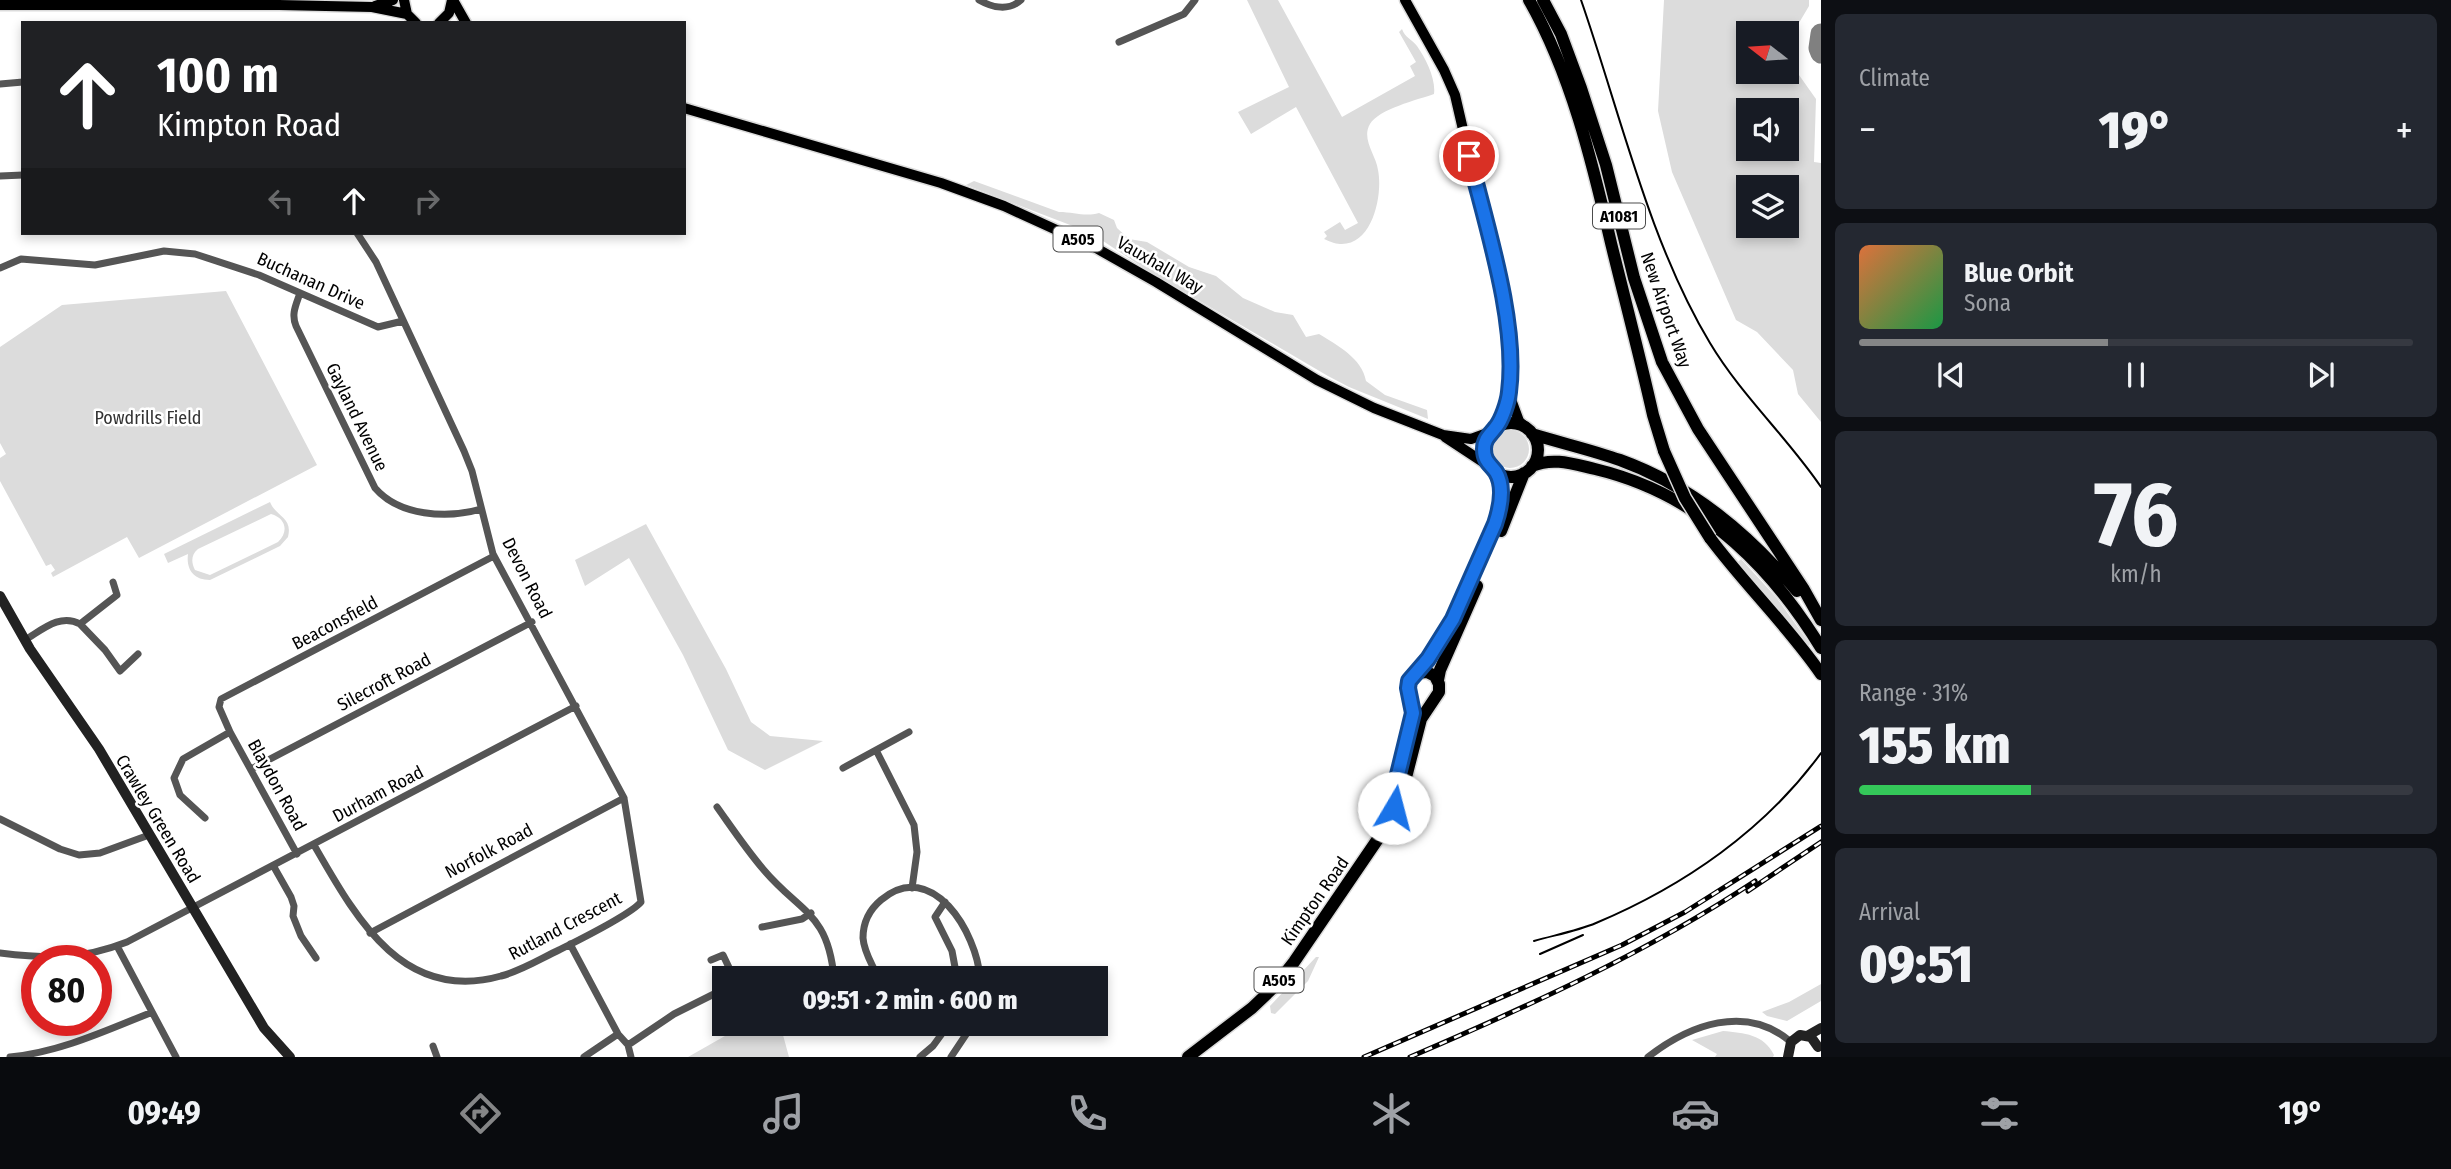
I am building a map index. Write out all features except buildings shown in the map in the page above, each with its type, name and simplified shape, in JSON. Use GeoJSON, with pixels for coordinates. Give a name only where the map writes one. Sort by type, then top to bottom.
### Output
{"type":"FeatureCollection","features":[{"type":"Feature","properties":{"kind":"highway","name":"New Airport Way"},"geometry":{"type":"LineString","coordinates":[[1529,0],[1545,32],[1569,94],[1592,166],[1664,451],[1685,498],[1710,538],[1734,570],[1793,636],[1821,674]]}},
{"type":"Feature","properties":{"kind":"highway","name":"New Airport Way"},"geometry":{"type":"LineString","coordinates":[[1543,0],[1560,34],[1581,88],[1605,164],[1634,278],[1662,362],[1698,429],[1803,588],[1821,620]]}},
{"type":"Feature","properties":{"kind":"highway"},"geometry":{"type":"LineString","coordinates":[[1511,423],[1529,430],[1538,450],[1440,670],[1439,692],[1430,702],[1420,703],[1411,697],[1408,684],[1453,619],[1495,524],[1501,492],[1484,453],[1484,445],[1494,429],[1511,423]]}},
{"type":"Feature","properties":{"kind":"highway","name":"New Airport Way"},"geometry":{"type":"LineString","coordinates":[[1529,430],[1620,460],[1671,483],[1717,512],[1812,606]]}},
{"type":"Feature","properties":{"kind":"highway"},"geometry":{"type":"LineString","coordinates":[[1493,469],[1510,477],[1549,461],[1561,461],[1624,476],[1686,505],[1738,545],[1761,569],[1799,613],[1821,648]]}},
{"type":"Feature","properties":{"kind":"highway"},"geometry":{"type":"LineString","coordinates":[[1417,673],[1427,672],[1438,680]]}},
{"type":"Feature","properties":{"kind":"highway","name":"Kimpton Road"},"geometry":{"type":"LineString","coordinates":[[1394,808],[1394,791],[1413,713],[1411,697]]}},
{"type":"Feature","properties":{"kind":"highway","name":"Kimpton Road"},"geometry":{"type":"LineString","coordinates":[[1188,1057],[1252,1008],[1275,986],[1368,856],[1402,793],[1421,719],[1430,702]]}},
{"type":"Feature","properties":{"kind":"main road"},"geometry":{"type":"LineString","coordinates":[[372,7],[393,0]]}},
{"type":"Feature","properties":{"kind":"main road"},"geometry":{"type":"LineString","coordinates":[[404,0],[412,20]]}},
{"type":"Feature","properties":{"kind":"main road"},"geometry":{"type":"LineString","coordinates":[[441,21],[449,13],[452,0]]}},
{"type":"Feature","properties":{"kind":"main road"},"geometry":{"type":"LineString","coordinates":[[452,0],[465,21]]}},
{"type":"Feature","properties":{"kind":"main road"},"geometry":{"type":"LineString","coordinates":[[1405,0],[1455,95],[1508,324],[1509,394],[1519,421],[1529,430]]}},
{"type":"Feature","properties":{"kind":"main road"},"geometry":{"type":"LineString","coordinates":[[0,5],[372,7],[412,20]]}},
{"type":"Feature","properties":{"kind":"main road","name":"Vauxhall Way"},"geometry":{"type":"LineString","coordinates":[[686,109],[941,183],[1051,226],[1156,282],[1317,380],[1374,408],[1443,435],[1493,469]]}},
{"type":"Feature","properties":{"kind":"main road"},"geometry":{"type":"LineString","coordinates":[[1494,429],[1509,394]]}},
{"type":"Feature","properties":{"kind":"main road","name":"Vauxhall Way"},"geometry":{"type":"LineString","coordinates":[[1443,435],[1471,439],[1494,429]]}},
{"type":"Feature","properties":{"kind":"street"},"geometry":{"type":"LineString","coordinates":[[979,0],[992,7],[1014,6],[1021,0]]}},
{"type":"Feature","properties":{"kind":"street"},"geometry":{"type":"LineString","coordinates":[[1119,42],[1184,14],[1195,0]]}},
{"type":"Feature","properties":{"kind":"street"},"geometry":{"type":"LineString","coordinates":[[0,84],[21,82]]}},
{"type":"Feature","properties":{"kind":"street"},"geometry":{"type":"LineString","coordinates":[[0,176],[21,175]]}},
{"type":"Feature","properties":{"kind":"street","name":"Devon Road"},"geometry":{"type":"LineString","coordinates":[[358,235],[376,262],[464,451],[472,471],[494,556],[624,798],[641,902]]}},
{"type":"Feature","properties":{"kind":"street","name":"Buchanan Drive"},"geometry":{"type":"LineString","coordinates":[[0,268],[21,258],[95,265],[173,251],[222,261],[378,327],[403,321]]}},
{"type":"Feature","properties":{"kind":"street","name":"Gayland Avenue"},"geometry":{"type":"LineString","coordinates":[[300,293],[293,319],[363,467],[382,496],[406,509],[426,513],[450,514],[481,509]]}},
{"type":"Feature","properties":{"kind":"street","name":"Beaconsfield"},"geometry":{"type":"LineString","coordinates":[[230,732],[219,707],[221,699],[494,556]]}},
{"type":"Feature","properties":{"kind":"street"},"geometry":{"type":"LineString","coordinates":[[80,624],[117,596],[113,582]]}},
{"type":"Feature","properties":{"kind":"street","name":"Crawley Green Road"},"geometry":{"type":"LineString","coordinates":[[0,596],[25,640],[99,749],[264,1028],[290,1057]]}},
{"type":"Feature","properties":{"kind":"street"},"geometry":{"type":"LineString","coordinates":[[25,640],[62,620],[80,624],[105,650],[120,671],[138,654]]}},
{"type":"Feature","properties":{"kind":"street","name":"Silecroft Road"},"geometry":{"type":"LineString","coordinates":[[251,769],[531,622]]}},
{"type":"Feature","properties":{"kind":"street","name":"Durham Road"},"geometry":{"type":"LineString","coordinates":[[0,953],[56,958],[117,946],[274,867],[576,706]]}},
{"type":"Feature","properties":{"kind":"street","name":"Blaydon Road"},"geometry":{"type":"LineString","coordinates":[[205,818],[180,795],[174,778],[183,759],[230,732],[297,854]]}},
{"type":"Feature","properties":{"kind":"street"},"geometry":{"type":"LineString","coordinates":[[843,768],[909,732]]}},
{"type":"Feature","properties":{"kind":"street"},"geometry":{"type":"LineString","coordinates":[[876,750],[914,825],[917,852],[912,888]]}},
{"type":"Feature","properties":{"kind":"street","name":"Norfolk Road"},"geometry":{"type":"LineString","coordinates":[[369,933],[624,798]]}},
{"type":"Feature","properties":{"kind":"street"},"geometry":{"type":"LineString","coordinates":[[717,807],[762,868],[811,913],[827,941],[832,966]]}},
{"type":"Feature","properties":{"kind":"street"},"geometry":{"type":"LineString","coordinates":[[0,819],[60,849],[79,855],[100,853],[149,835]]}},
{"type":"Feature","properties":{"kind":"street","name":"Rutland Crescent"},"geometry":{"type":"LineString","coordinates":[[314,845],[369,933],[389,953],[415,969],[443,979],[471,981],[500,976],[527,966],[641,902]]}},
{"type":"Feature","properties":{"kind":"street"},"geometry":{"type":"LineString","coordinates":[[274,867],[291,897],[293,916],[300,936],[316,958]]}},
{"type":"Feature","properties":{"kind":"street"},"geometry":{"type":"LineString","coordinates":[[872,966],[863,940],[867,917],[884,898],[897,891],[912,888],[922,889],[944,902],[962,921],[975,949],[978,966]]}},
{"type":"Feature","properties":{"kind":"street"},"geometry":{"type":"LineString","coordinates":[[944,902],[935,917],[952,951],[955,966]]}},
{"type":"Feature","properties":{"kind":"street"},"geometry":{"type":"LineString","coordinates":[[762,927],[802,919],[811,913]]}},
{"type":"Feature","properties":{"kind":"street"},"geometry":{"type":"LineString","coordinates":[[570,944],[618,1034],[628,1045],[631,1057]]}},
{"type":"Feature","properties":{"kind":"street"},"geometry":{"type":"LineString","coordinates":[[117,946],[150,1013],[176,1057]]}},
{"type":"Feature","properties":{"kind":"street"},"geometry":{"type":"LineString","coordinates":[[711,960],[723,955],[728,966]]}},
{"type":"Feature","properties":{"kind":"street"},"geometry":{"type":"LineString","coordinates":[[628,1045],[674,1013],[712,995]]}},
{"type":"Feature","properties":{"kind":"street"},"geometry":{"type":"LineString","coordinates":[[10,1057],[30,1055],[77,1042],[150,1013]]}},
{"type":"Feature","properties":{"kind":"street"},"geometry":{"type":"LineString","coordinates":[[1648,1057],[1686,1031],[1722,1021],[1763,1027],[1782,1034],[1791,1042]]}},
{"type":"Feature","properties":{"kind":"street"},"geometry":{"type":"LineString","coordinates":[[1789,1056],[1791,1042],[1821,1028]]}},
{"type":"Feature","properties":{"kind":"street"},"geometry":{"type":"LineString","coordinates":[[584,1057],[618,1034]]}},
{"type":"Feature","properties":{"kind":"street"},"geometry":{"type":"LineString","coordinates":[[919,1057],[940,1036]]}},
{"type":"Feature","properties":{"kind":"street"},"geometry":{"type":"LineString","coordinates":[[951,1057],[965,1036]]}},
{"type":"Feature","properties":{"kind":"street"},"geometry":{"type":"LineString","coordinates":[[1807,1036],[1815,1041],[1819,1048]]}},
{"type":"Feature","properties":{"kind":"street"},"geometry":{"type":"LineString","coordinates":[[433,1046],[437,1057]]}},
{"type":"Feature","properties":{"kind":"green space"},"geometry":{"type":"Polygon","coordinates":[[[1247,0],[1278,0],[1342,117],[1415,76],[1410,66],[1416,62],[1399,32],[1402,29],[1417,46],[1430,69],[1434,94],[1390,109],[1370,124],[1367,135],[1377,164],[1379,192],[1368,228],[1361,237],[1351,242],[1338,244],[1324,239],[1327,236],[1324,232],[1340,222],[1345,230],[1358,223],[1296,107],[1251,134],[1238,112],[1289,87],[1247,0]]]}},
{"type":"Feature","properties":{"kind":"green space"},"geometry":{"type":"Polygon","coordinates":[[[1664,0],[1809,0],[1809,6],[1799,23],[1736,21],[1736,84],[1799,84],[1799,75],[1816,99],[1814,162],[1821,163],[1821,422],[1798,394],[1793,370],[1757,332],[1736,320],[1672,172],[1658,111],[1664,0]]]}},
{"type":"Feature","properties":{"kind":"green space"},"geometry":{"type":"Polygon","coordinates":[[[974,181],[1059,212],[1099,213],[1114,220],[1117,228],[1129,239],[1147,242],[1189,267],[1216,276],[1243,298],[1275,312],[1293,315],[1306,337],[1319,334],[1341,348],[1360,366],[1366,381],[1385,395],[1427,410],[1428,419],[1328,376],[1150,272],[1100,239],[966,185],[974,181]]]}},
{"type":"Feature","properties":{"kind":"green space","name":"Powdrills Field"},"geometry":{"type":"Polygon","coordinates":[[[226,291],[317,465],[139,558],[127,537],[53,577],[51,573],[55,570],[51,564],[46,566],[0,481],[0,458],[6,454],[0,443],[0,347],[62,305],[226,291]]]}},
{"type":"Feature","properties":{"kind":"green space"},"geometry":{"type":"Polygon","coordinates":[[[1510,430],[1523,436],[1529,449],[1523,462],[1510,468],[1497,462],[1491,449],[1497,436],[1510,430]]]}},
{"type":"Feature","properties":{"kind":"green space"},"geometry":{"type":"Polygon","coordinates":[[[270,502],[288,525],[288,537],[280,546],[210,580],[199,578],[192,573],[188,554],[168,563],[164,554],[270,502]],[[271,514],[198,549],[192,559],[195,570],[210,575],[278,542],[285,530],[283,522],[271,514]]]}},
{"type":"Feature","properties":{"kind":"green space"},"geometry":{"type":"Polygon","coordinates":[[[646,524],[726,669],[751,722],[770,736],[823,741],[765,770],[728,750],[683,655],[629,558],[585,586],[575,560],[646,524]]]}},
{"type":"Feature","properties":{"kind":"green space"},"geometry":{"type":"Polygon","coordinates":[[[1741,559],[1776,597],[1810,644],[1808,647],[1738,562],[1741,559]]]}},
{"type":"Feature","properties":{"kind":"green space"},"geometry":{"type":"Polygon","coordinates":[[[1316,957],[1319,957],[1308,981],[1275,1014],[1271,1013],[1270,1006],[1316,957]]]}},
{"type":"Feature","properties":{"kind":"green space"},"geometry":{"type":"Polygon","coordinates":[[[1821,984],[1821,1001],[1787,1021],[1762,1012],[1789,1002],[1821,984]]]}},
{"type":"Feature","properties":{"kind":"green space"},"geometry":{"type":"Polygon","coordinates":[[[1723,1031],[1759,1039],[1774,1055],[1715,1057],[1717,1054],[1692,1040],[1723,1031]]]}},
{"type":"Feature","properties":{"kind":"green space"},"geometry":{"type":"Polygon","coordinates":[[[725,1036],[783,1036],[789,1057],[688,1057],[725,1036]]]}},
{"type":"Feature","properties":{"kind":"taxiway"},"geometry":{"type":"LineString","coordinates":[[1821,34],[1821,53]]}},
{"type":"Feature","properties":{"kind":"tram line"},"geometry":{"type":"LineString","coordinates":[[1581,0],[1637,176],[1670,263],[1689,304],[1722,362],[1821,487]]}},
{"type":"Feature","properties":{"kind":"tram line"},"geometry":{"type":"LineString","coordinates":[[1534,941],[1596,923],[1660,892],[1691,873],[1721,853],[1775,807],[1821,753]]}},
{"type":"Feature","properties":{"kind":"tram line"},"geometry":{"type":"LineString","coordinates":[[1540,954],[1583,935]]}},
{"type":"Feature","properties":{"kind":"railway"},"geometry":{"type":"LineString","coordinates":[[1364,1057],[1622,945],[1685,912],[1821,826]]}},
{"type":"Feature","properties":{"kind":"railway"},"geometry":{"type":"LineString","coordinates":[[1748,891],[1821,842]]}},
{"type":"Feature","properties":{"kind":"railway"},"geometry":{"type":"LineString","coordinates":[[1410,1057],[1586,977],[1672,932],[1755,881]]}},
{"type":"Feature","properties":{"kind":"route"},"geometry":{"type":"LineString","coordinates":[[1394,808],[1394,791],[1413,713],[1409,681],[1428,659],[1453,619],[1500,509],[1501,492],[1496,472],[1485,460],[1484,445],[1490,432],[1497,426],[1509,394],[1508,324],[1469,156]]}}]}
